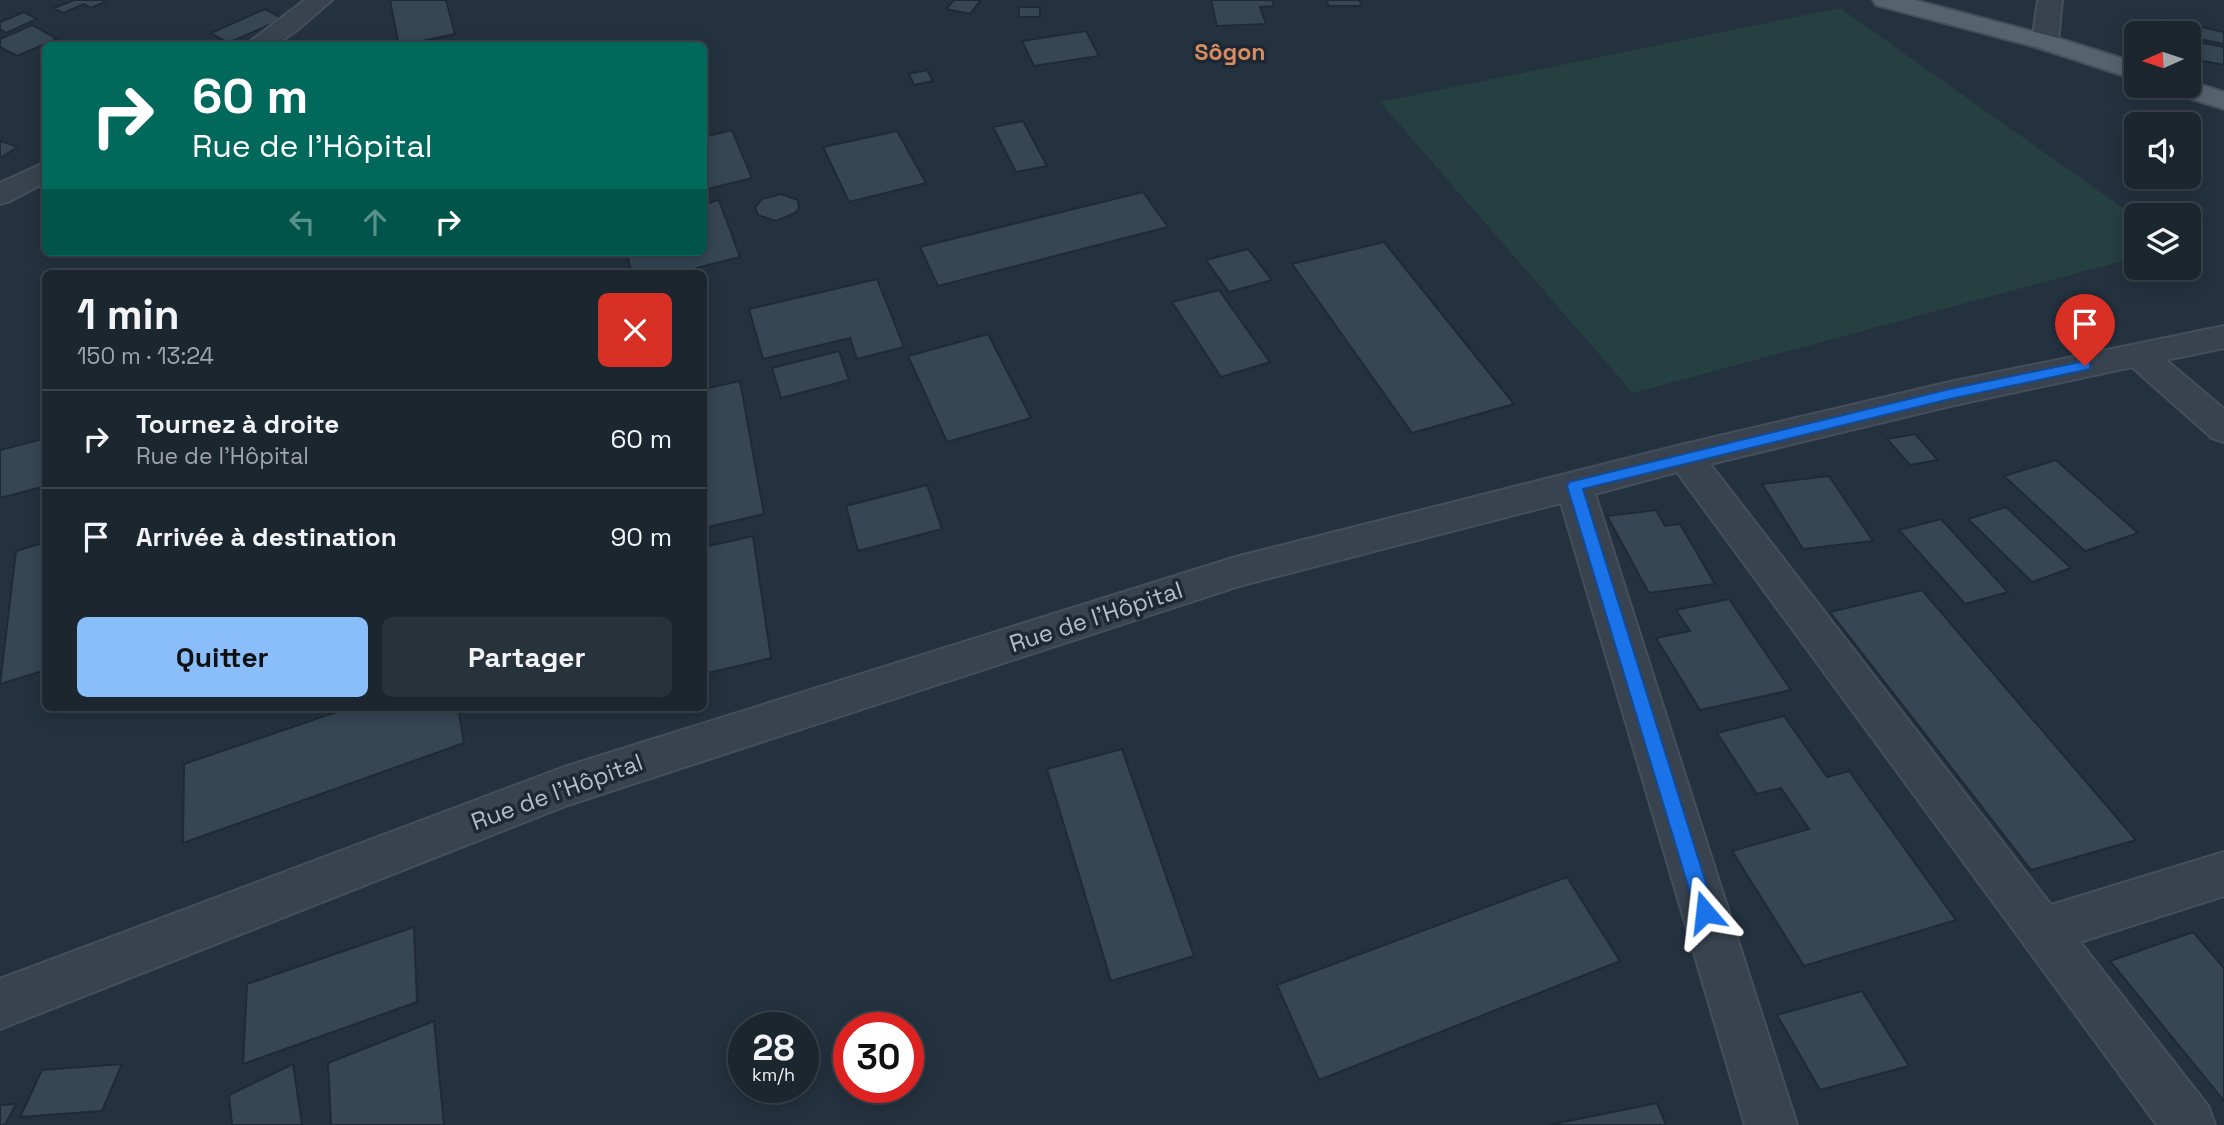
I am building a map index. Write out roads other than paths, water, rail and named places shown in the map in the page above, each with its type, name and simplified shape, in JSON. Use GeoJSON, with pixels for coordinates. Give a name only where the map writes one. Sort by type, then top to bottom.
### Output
{"type":"FeatureCollection","features":[{"type":"Feature","properties":{"kind":"main road"},"geometry":{"type":"LineString","coordinates":[[1885,0],[2045,42],[2124,68]]}},
{"type":"Feature","properties":{"kind":"main road"},"geometry":{"type":"LineString","coordinates":[[2202,94],[2224,101]]}},
{"type":"Feature","properties":{"kind":"street"},"geometry":{"type":"LineString","coordinates":[[262,42],[320,0]]}},
{"type":"Feature","properties":{"kind":"street"},"geometry":{"type":"LineString","coordinates":[[2045,42],[2050,0]]}},
{"type":"Feature","properties":{"kind":"street"},"geometry":{"type":"LineString","coordinates":[[0,195],[42,172]]}},
{"type":"Feature","properties":{"kind":"street","name":"Rue de l'Hôpital"},"geometry":{"type":"LineString","coordinates":[[0,1004],[564,787],[1239,571],[1685,457],[1950,394],[2224,337]]}},
{"type":"Feature","properties":{"kind":"street"},"geometry":{"type":"LineString","coordinates":[[2139,355],[2224,429]]}},
{"type":"Feature","properties":{"kind":"street"},"geometry":{"type":"LineString","coordinates":[[1685,457],[2189,1125]]}},
{"type":"Feature","properties":{"kind":"street"},"geometry":{"type":"LineString","coordinates":[[1574,486],[1771,1125]]}},
{"type":"Feature","properties":{"kind":"street"},"geometry":{"type":"LineString","coordinates":[[2044,930],[2224,874]]}},
{"type":"Feature","properties":{"kind":"district","name":"Sôgon"},"geometry":{"type":"Point","coordinates":[1230,52]}}]}
